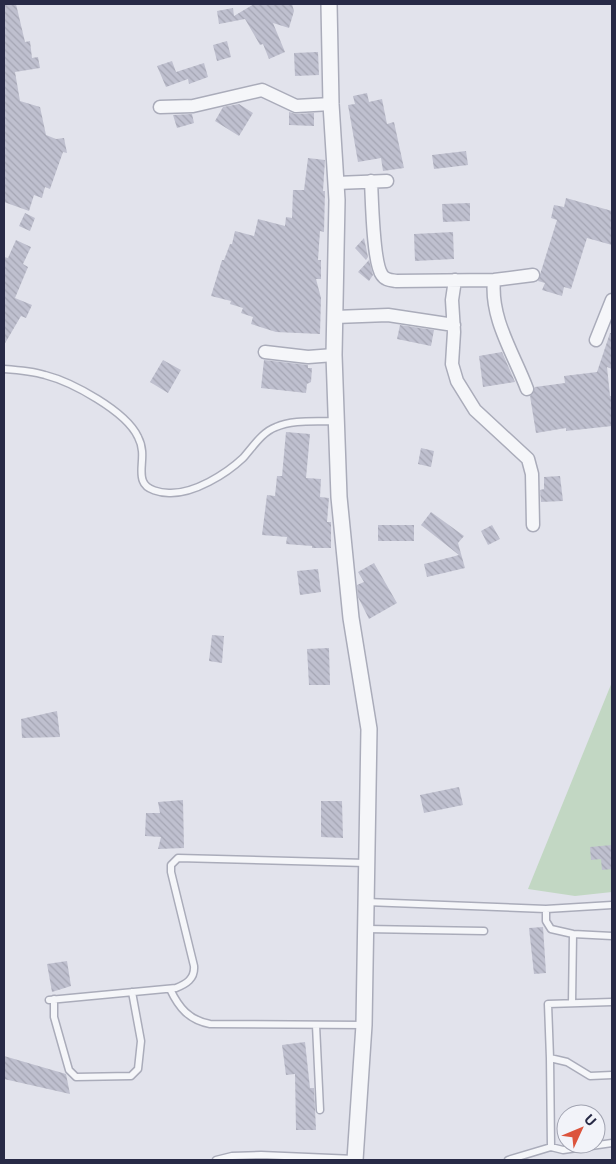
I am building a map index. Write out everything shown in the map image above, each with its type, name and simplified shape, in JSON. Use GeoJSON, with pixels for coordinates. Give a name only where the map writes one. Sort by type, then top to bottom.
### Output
{"type":"FeatureCollection","features":[{"type":"Feature","properties":{"kind":"street"},"geometry":{"type":"LineString","coordinates":[[328,4],[336,183],[334,355],[342,539],[351,618],[369,729],[364,1025],[355,1160]]}},
{"type":"Feature","properties":{"kind":"street"},"geometry":{"type":"LineString","coordinates":[[160,107],[193,106],[262,90],[296,106],[331,104]]}},
{"type":"Feature","properties":{"kind":"street"},"geometry":{"type":"LineString","coordinates":[[336,183],[387,181]]}},
{"type":"Feature","properties":{"kind":"street"},"geometry":{"type":"LineString","coordinates":[[371,182],[378,258],[383,276],[396,281],[494,280],[532,275]]}},
{"type":"Feature","properties":{"kind":"street"},"geometry":{"type":"LineString","coordinates":[[455,280],[452,300],[454,324],[452,364],[460,390],[475,410],[523,454],[531,465],[533,525]]}},
{"type":"Feature","properties":{"kind":"street"},"geometry":{"type":"LineString","coordinates":[[494,280],[496,315],[527,389]]}},
{"type":"Feature","properties":{"kind":"street"},"geometry":{"type":"LineString","coordinates":[[596,340],[612,300]]}},
{"type":"Feature","properties":{"kind":"street"},"geometry":{"type":"LineString","coordinates":[[335,317],[388,315],[454,324]]}},
{"type":"Feature","properties":{"kind":"street"},"geometry":{"type":"LineString","coordinates":[[265,352],[308,356],[334,355]]}},
{"type":"Feature","properties":{"kind":"lane"},"geometry":{"type":"LineString","coordinates":[[4,368],[47,375],[83,392],[108,407],[129,424],[138,435],[143,453],[143,482],[148,488],[167,493],[187,491],[228,470],[267,431],[276,427],[292,423],[336,422]]}},
{"type":"Feature","properties":{"kind":"lane"},"geometry":{"type":"LineString","coordinates":[[132,992],[141,1041],[138,1069],[131,1076],[76,1077],[69,1070],[54,1017],[52,1000],[132,992],[170,989],[187,983],[195,971],[172,877],[171,865],[174,860],[183,857],[366,862]]}},
{"type":"Feature","properties":{"kind":"lane"},"geometry":{"type":"LineString","coordinates":[[365,902],[546,909],[612,905]]}},
{"type":"Feature","properties":{"kind":"lane"},"geometry":{"type":"LineString","coordinates":[[546,909],[546,921],[551,930],[573,934],[612,936]]}},
{"type":"Feature","properties":{"kind":"lane"},"geometry":{"type":"LineString","coordinates":[[365,930],[484,931]]}},
{"type":"Feature","properties":{"kind":"lane"},"geometry":{"type":"LineString","coordinates":[[572,1003],[573,934]]}},
{"type":"Feature","properties":{"kind":"lane"},"geometry":{"type":"LineString","coordinates":[[170,989],[178,1006],[188,1015],[203,1022],[364,1025]]}},
{"type":"Feature","properties":{"kind":"lane"},"geometry":{"type":"LineString","coordinates":[[551,1147],[548,1004],[612,1002]]}},
{"type":"Feature","properties":{"kind":"lane"},"geometry":{"type":"LineString","coordinates":[[316,1025],[320,1110]]}},
{"type":"Feature","properties":{"kind":"lane"},"geometry":{"type":"LineString","coordinates":[[550,1058],[567,1062],[590,1076],[612,1075]]}},
{"type":"Feature","properties":{"kind":"lane"},"geometry":{"type":"LineString","coordinates":[[508,1160],[551,1147],[563,1150],[612,1143]]}},
{"type":"Feature","properties":{"kind":"lane"},"geometry":{"type":"LineString","coordinates":[[216,1160],[232,1156],[261,1155],[355,1160]]}},
{"type":"Feature","properties":{"kind":"green space"},"geometry":{"type":"Polygon","coordinates":[[[612,682],[612,892],[575,896],[528,889],[612,682]]]}},
{"type":"Feature","properties":{"kind":"building"},"geometry":{"type":"Polygon","coordinates":[[[4,4],[16,4],[25,42],[30,41],[32,58],[38,57],[40,68],[15,72],[20,101],[40,107],[46,135],[56,139],[64,138],[67,153],[63,152],[50,189],[45,187],[42,198],[34,195],[29,211],[4,202],[4,4]]]}},
{"type":"Feature","properties":{"kind":"building"},"geometry":{"type":"Polygon","coordinates":[[[254,4],[292,4],[294,11],[289,28],[273,23],[285,52],[269,59],[263,44],[260,45],[245,19],[219,24],[217,11],[233,8],[234,16],[254,4]]]}},
{"type":"Feature","properties":{"kind":"building"},"geometry":{"type":"Polygon","coordinates":[[[227,41],[231,57],[217,61],[213,45],[227,41]]]}},
{"type":"Feature","properties":{"kind":"building"},"geometry":{"type":"Polygon","coordinates":[[[318,52],[319,75],[295,76],[294,53],[318,52]]]}},
{"type":"Feature","properties":{"kind":"building"},"geometry":{"type":"Polygon","coordinates":[[[172,61],[176,72],[204,63],[208,77],[189,84],[188,79],[166,87],[157,66],[172,61]]]}},
{"type":"Feature","properties":{"kind":"building"},"geometry":{"type":"Polygon","coordinates":[[[367,93],[369,102],[382,99],[387,124],[394,122],[404,168],[383,171],[381,158],[358,162],[348,105],[355,104],[353,96],[367,93]]]}},
{"type":"Feature","properties":{"kind":"building"},"geometry":{"type":"Polygon","coordinates":[[[239,104],[253,113],[239,136],[215,121],[223,107],[239,104]]]}},
{"type":"Feature","properties":{"kind":"building"},"geometry":{"type":"Polygon","coordinates":[[[289,112],[296,114],[314,113],[314,126],[289,125],[289,112]]]}},
{"type":"Feature","properties":{"kind":"building"},"geometry":{"type":"Polygon","coordinates":[[[192,114],[194,123],[177,128],[173,115],[192,114]]]}},
{"type":"Feature","properties":{"kind":"building"},"geometry":{"type":"Polygon","coordinates":[[[466,151],[468,165],[434,169],[432,155],[466,151]]]}},
{"type":"Feature","properties":{"kind":"building"},"geometry":{"type":"Polygon","coordinates":[[[308,158],[325,160],[323,191],[325,191],[324,232],[320,231],[318,260],[321,260],[321,279],[316,279],[321,298],[320,334],[276,332],[251,324],[253,317],[241,313],[243,308],[230,304],[231,301],[211,296],[222,260],[224,260],[230,244],[232,244],[235,231],[254,236],[258,219],[285,226],[286,217],[292,218],[293,190],[304,190],[308,158]]]}},
{"type":"Feature","properties":{"kind":"building"},"geometry":{"type":"Polygon","coordinates":[[[566,198],[612,211],[612,245],[587,238],[571,289],[564,287],[562,296],[542,290],[545,283],[538,281],[557,220],[551,218],[554,205],[564,207],[566,198]]]}},
{"type":"Feature","properties":{"kind":"building"},"geometry":{"type":"Polygon","coordinates":[[[470,203],[470,221],[443,222],[442,204],[470,203]]]}},
{"type":"Feature","properties":{"kind":"building"},"geometry":{"type":"Polygon","coordinates":[[[25,213],[35,218],[30,231],[19,226],[25,213]]]}},
{"type":"Feature","properties":{"kind":"building"},"geometry":{"type":"Polygon","coordinates":[[[453,232],[454,259],[415,261],[414,234],[453,232]]]}},
{"type":"Feature","properties":{"kind":"building"},"geometry":{"type":"Polygon","coordinates":[[[364,238],[368,257],[366,260],[355,248],[364,238]]]}},
{"type":"Feature","properties":{"kind":"building"},"geometry":{"type":"Polygon","coordinates":[[[16,240],[31,247],[23,264],[28,267],[15,298],[32,305],[26,318],[21,316],[4,345],[4,257],[8,258],[16,240]]]}},
{"type":"Feature","properties":{"kind":"building"},"geometry":{"type":"Polygon","coordinates":[[[369,260],[373,275],[369,281],[358,272],[369,260]]]}},
{"type":"Feature","properties":{"kind":"building"},"geometry":{"type":"Polygon","coordinates":[[[400,325],[434,330],[431,346],[397,339],[400,325]]]}},
{"type":"Feature","properties":{"kind":"building"},"geometry":{"type":"Polygon","coordinates":[[[610,333],[612,333],[612,369],[607,367],[610,396],[612,396],[612,426],[566,431],[566,428],[536,433],[530,396],[535,387],[565,383],[564,376],[597,372],[610,333]]]}},
{"type":"Feature","properties":{"kind":"building"},"geometry":{"type":"Polygon","coordinates":[[[502,352],[515,382],[483,387],[479,356],[502,352]]]}},
{"type":"Feature","properties":{"kind":"building"},"geometry":{"type":"Polygon","coordinates":[[[163,360],[181,370],[168,393],[150,382],[163,360]]]}},
{"type":"Feature","properties":{"kind":"building"},"geometry":{"type":"Polygon","coordinates":[[[264,360],[308,365],[308,368],[312,368],[311,382],[307,384],[306,393],[261,388],[264,360]]]}},
{"type":"Feature","properties":{"kind":"building"},"geometry":{"type":"Polygon","coordinates":[[[286,432],[310,434],[306,478],[321,479],[320,497],[329,498],[327,522],[331,522],[331,548],[312,548],[312,546],[286,544],[287,537],[262,535],[267,495],[275,496],[277,476],[282,476],[286,432]]]}},
{"type":"Feature","properties":{"kind":"building"},"geometry":{"type":"Polygon","coordinates":[[[421,448],[434,451],[431,467],[418,464],[421,448]]]}},
{"type":"Feature","properties":{"kind":"building"},"geometry":{"type":"Polygon","coordinates":[[[560,476],[563,501],[541,502],[540,490],[544,489],[544,477],[560,476]]]}},
{"type":"Feature","properties":{"kind":"building"},"geometry":{"type":"Polygon","coordinates":[[[431,512],[464,536],[458,543],[465,568],[427,577],[424,564],[459,555],[421,525],[431,512]]]}},
{"type":"Feature","properties":{"kind":"building"},"geometry":{"type":"Polygon","coordinates":[[[378,525],[414,525],[414,541],[378,541],[378,525]]]}},
{"type":"Feature","properties":{"kind":"building"},"geometry":{"type":"Polygon","coordinates":[[[492,525],[500,539],[488,545],[481,531],[492,525]]]}},
{"type":"Feature","properties":{"kind":"building"},"geometry":{"type":"Polygon","coordinates":[[[374,563],[397,603],[369,619],[358,597],[357,585],[364,582],[358,572],[374,563]]]}},
{"type":"Feature","properties":{"kind":"building"},"geometry":{"type":"Polygon","coordinates":[[[318,569],[321,592],[300,595],[297,571],[318,569]]]}},
{"type":"Feature","properties":{"kind":"building"},"geometry":{"type":"Polygon","coordinates":[[[212,635],[224,636],[222,663],[209,661],[212,635]]]}},
{"type":"Feature","properties":{"kind":"building"},"geometry":{"type":"Polygon","coordinates":[[[329,648],[330,685],[309,685],[307,649],[329,648]]]}},
{"type":"Feature","properties":{"kind":"building"},"geometry":{"type":"Polygon","coordinates":[[[57,711],[60,737],[22,738],[21,719],[57,711]]]}},
{"type":"Feature","properties":{"kind":"building"},"geometry":{"type":"Polygon","coordinates":[[[459,787],[463,805],[424,813],[420,795],[459,787]]]}},
{"type":"Feature","properties":{"kind":"building"},"geometry":{"type":"Polygon","coordinates":[[[183,800],[184,848],[158,849],[161,837],[145,836],[146,813],[160,813],[158,802],[183,800]]]}},
{"type":"Feature","properties":{"kind":"building"},"geometry":{"type":"Polygon","coordinates":[[[321,801],[342,801],[343,838],[321,837],[321,801]]]}},
{"type":"Feature","properties":{"kind":"building"},"geometry":{"type":"Polygon","coordinates":[[[612,845],[612,869],[602,870],[601,859],[591,860],[590,847],[612,845]]]}},
{"type":"Feature","properties":{"kind":"building"},"geometry":{"type":"Polygon","coordinates":[[[543,927],[546,973],[534,974],[529,928],[543,927]]]}},
{"type":"Feature","properties":{"kind":"building"},"geometry":{"type":"Polygon","coordinates":[[[67,961],[71,986],[52,992],[47,964],[67,961]]]}},
{"type":"Feature","properties":{"kind":"building"},"geometry":{"type":"Polygon","coordinates":[[[305,1042],[310,1088],[314,1088],[316,1130],[296,1130],[295,1074],[286,1075],[282,1045],[305,1042]]]}},
{"type":"Feature","properties":{"kind":"building"},"geometry":{"type":"Polygon","coordinates":[[[4,1056],[66,1074],[70,1094],[4,1079],[4,1056]]]}}]}
